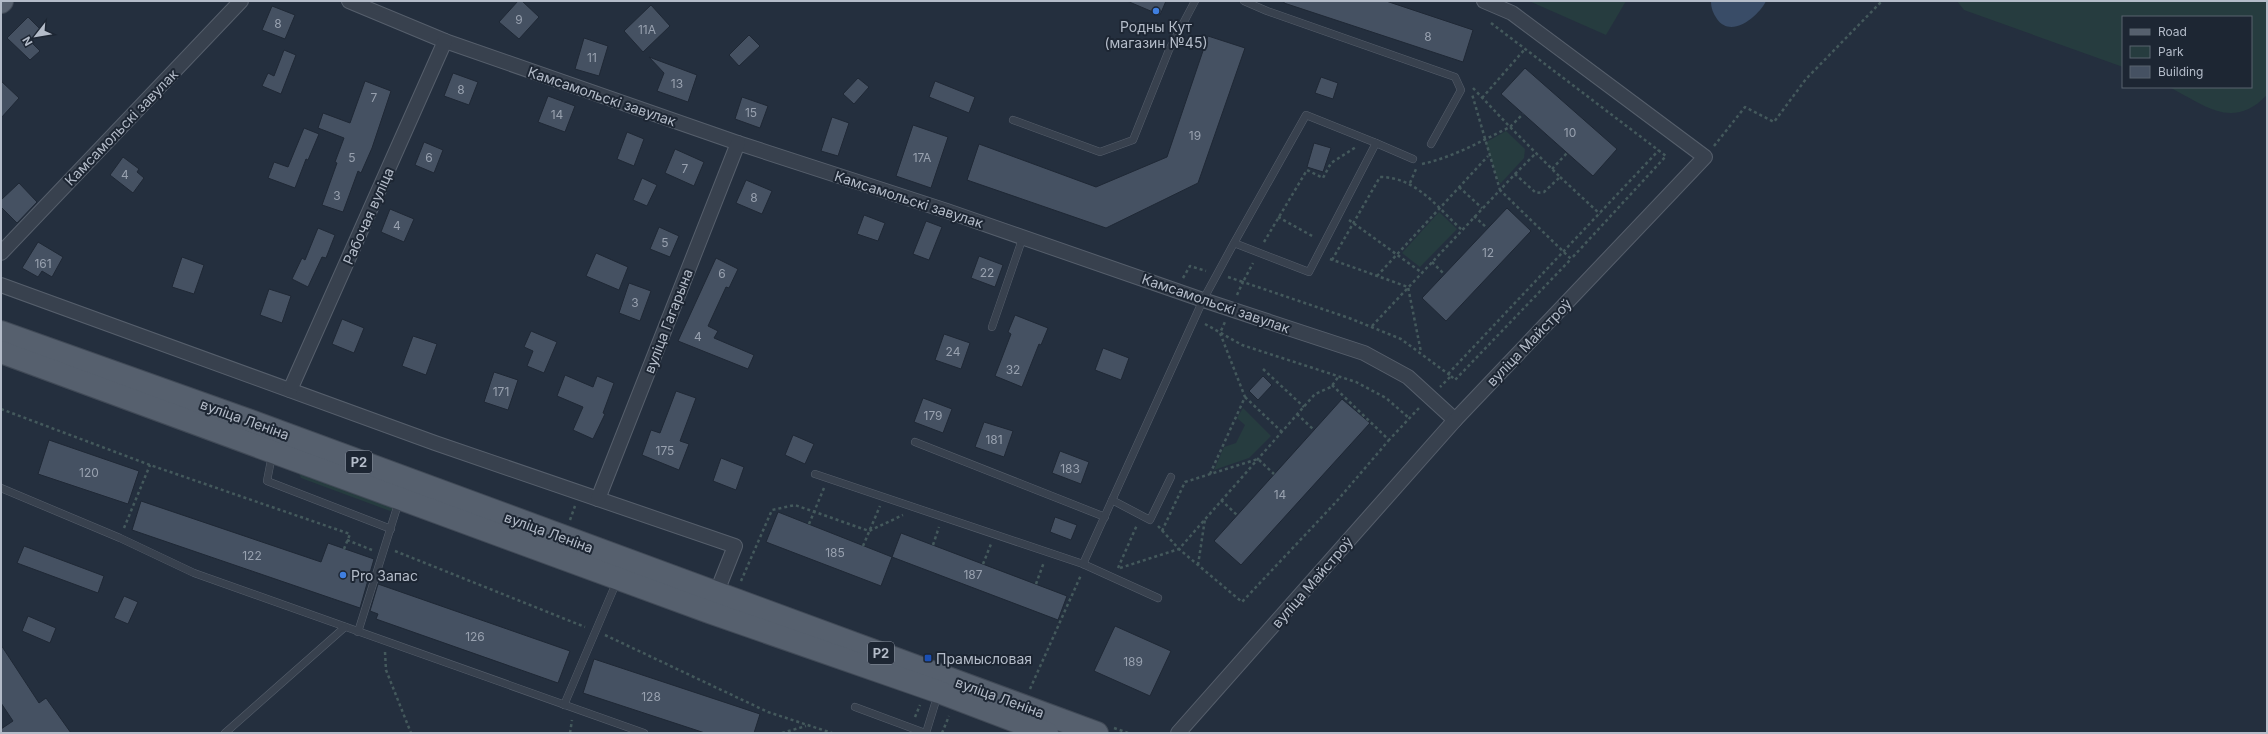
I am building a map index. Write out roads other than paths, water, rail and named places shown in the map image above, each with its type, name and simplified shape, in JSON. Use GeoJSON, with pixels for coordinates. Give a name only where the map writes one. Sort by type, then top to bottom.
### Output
{"type":"FeatureCollection","features":[{"type":"Feature","properties":{"kind":"main road","name":"вуліца Леніна"},"geometry":{"type":"LineString","coordinates":[[1,332],[276,442],[713,603],[942,684],[1097,733]]}},
{"type":"Feature","properties":{"kind":"main road","name":"вуліца Леніна"},"geometry":{"type":"LineString","coordinates":[[1,352],[276,442]]}},
{"type":"Feature","properties":{"kind":"main road","name":"вуліца Леніна"},"geometry":{"type":"LineString","coordinates":[[942,684],[1047,733]]}},
{"type":"Feature","properties":{"kind":"street","name":"Камсамольскі завулак"},"geometry":{"type":"LineString","coordinates":[[1,253],[241,1]]}},
{"type":"Feature","properties":{"kind":"street","name":"Камсамольскі завулак"},"geometry":{"type":"LineString","coordinates":[[349,1],[445,41],[738,143],[1023,237],[1231,310],[1364,353],[1408,377],[1455,420]]}},
{"type":"Feature","properties":{"kind":"street","name":"вуліца Майстроў"},"geometry":{"type":"LineString","coordinates":[[1178,733],[1455,420],[1705,157],[1512,13],[1484,1]]}},
{"type":"Feature","properties":{"kind":"street","name":"Рабочая вуліца"},"geometry":{"type":"LineString","coordinates":[[290,390],[445,41]]}},
{"type":"Feature","properties":{"kind":"street","name":"вуліца Гагарына"},"geometry":{"type":"LineString","coordinates":[[598,499],[738,143]]}},
{"type":"Feature","properties":{"kind":"street"},"geometry":{"type":"LineString","coordinates":[[1,285],[434,443],[735,546],[713,603]]}},
{"type":"Feature","properties":{"kind":"lane"},"geometry":{"type":"LineString","coordinates":[[1013,120],[1100,152],[1133,140],[1170,50],[1195,1]]}},
{"type":"Feature","properties":{"kind":"lane"},"geometry":{"type":"LineString","coordinates":[[1244,1],[1267,11],[1455,77],[1461,90],[1430,144]]}},
{"type":"Feature","properties":{"kind":"lane"},"geometry":{"type":"LineString","coordinates":[[1083,564],[1202,300],[1306,115],[1413,159]]}},
{"type":"Feature","properties":{"kind":"lane"},"geometry":{"type":"LineString","coordinates":[[1234,243],[1309,272],[1376,143]]}},
{"type":"Feature","properties":{"kind":"lane"},"geometry":{"type":"LineString","coordinates":[[992,327],[1023,237]]}},
{"type":"Feature","properties":{"kind":"lane"},"geometry":{"type":"LineString","coordinates":[[276,442],[267,481],[391,529]]}},
{"type":"Feature","properties":{"kind":"lane"},"geometry":{"type":"LineString","coordinates":[[915,442],[1105,517]]}},
{"type":"Feature","properties":{"kind":"lane"},"geometry":{"type":"LineString","coordinates":[[815,474],[1083,564],[1158,598]]}},
{"type":"Feature","properties":{"kind":"lane"},"geometry":{"type":"LineString","coordinates":[[1112,500],[1150,520],[1171,478]]}},
{"type":"Feature","properties":{"kind":"lane"},"geometry":{"type":"LineString","coordinates":[[1,488],[120,538],[194,573],[644,733]]}},
{"type":"Feature","properties":{"kind":"lane"},"geometry":{"type":"LineString","coordinates":[[358,632],[404,489]]}},
{"type":"Feature","properties":{"kind":"lane"},"geometry":{"type":"LineString","coordinates":[[564,705],[623,569]]}},
{"type":"Feature","properties":{"kind":"lane"},"geometry":{"type":"LineString","coordinates":[[225,733],[344,627]]}},
{"type":"Feature","properties":{"kind":"lane"},"geometry":{"type":"LineString","coordinates":[[855,707],[925,733],[942,684]]}},
{"type":"Feature","properties":{"kind":"water"},"geometry":{"type":"Polygon","coordinates":[[[1711,1],[1766,1],[1757,13],[1744,24],[1729,27],[1723,25],[1714,15],[1711,1]]]}},
{"type":"Feature","properties":{"kind":"place","name":"Родны Кут (магазин №45)"},"geometry":{"type":"Point","coordinates":[1156,11]}},
{"type":"Feature","properties":{"kind":"place","name":"Pro Запас"},"geometry":{"type":"Point","coordinates":[343,575]}},
{"type":"Feature","properties":{"kind":"place","name":"Прамысловая"},"geometry":{"type":"Point","coordinates":[928,658]}}]}
